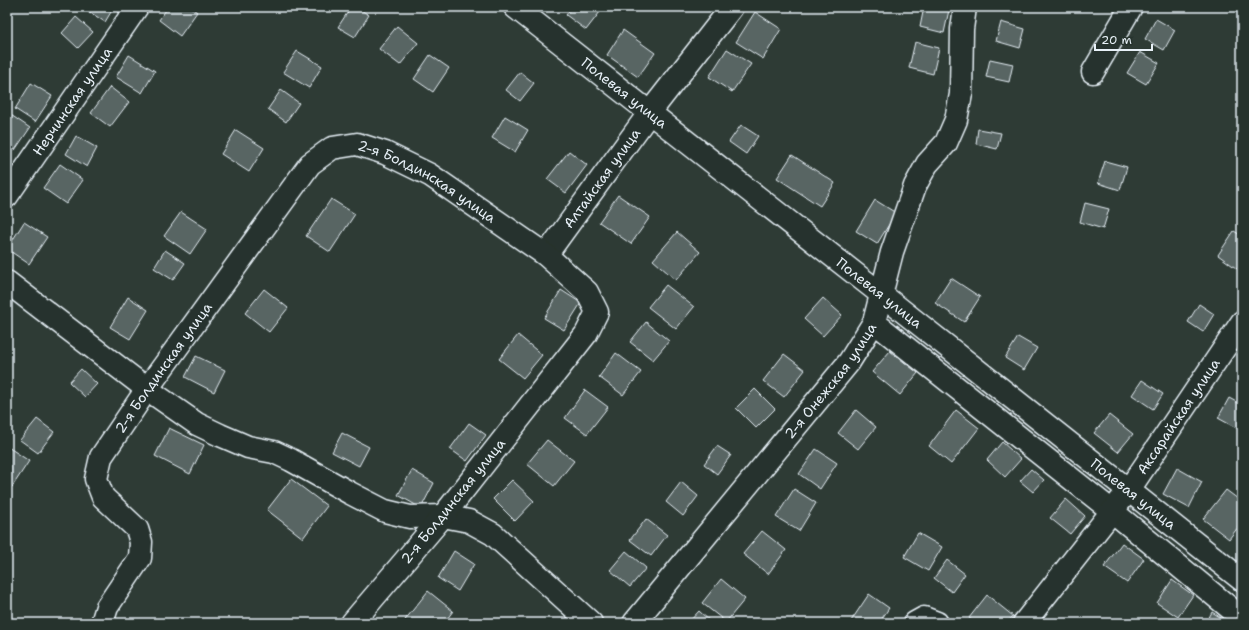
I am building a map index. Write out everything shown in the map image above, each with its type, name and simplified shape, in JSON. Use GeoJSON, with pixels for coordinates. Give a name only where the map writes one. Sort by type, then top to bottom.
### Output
{"type":"FeatureCollection","features":[{"type":"Feature","properties":{"kind":"street","name":"Нерчинская улица"},"geometry":{"type":"LineString","coordinates":[[7,196],[137,7]]}},
{"type":"Feature","properties":{"kind":"street","name":"Полевая улица"},"geometry":{"type":"LineString","coordinates":[[515,7],[1242,580]]}},
{"type":"Feature","properties":{"kind":"street","name":"Алтайская улица"},"geometry":{"type":"LineString","coordinates":[[546,255],[650,112],[732,7]]}},
{"type":"Feature","properties":{"kind":"street","name":"2-я Онежская улица"},"geometry":{"type":"LineString","coordinates":[[634,623],[849,362],[874,322],[892,252],[915,186],[927,164],[946,143],[956,120],[961,94],[962,29],[965,7]]}},
{"type":"Feature","properties":{"kind":"street"},"geometry":{"type":"LineString","coordinates":[[1093,72],[1131,7]]}},
{"type":"Feature","properties":{"kind":"street","name":"2-я Болдинская улица"},"geometry":{"type":"LineString","coordinates":[[102,623],[107,607],[140,558],[141,542],[137,529],[103,497],[96,479],[101,457],[147,389],[310,164],[332,148],[357,144],[385,153],[430,175],[546,255],[587,292],[597,312],[586,334],[443,516],[352,623]]}},
{"type":"Feature","properties":{"kind":"street"},"geometry":{"type":"LineString","coordinates":[[7,282],[147,389],[197,424],[220,436],[248,447],[274,452],[385,511],[410,517],[443,516],[469,521],[493,534],[591,623]]}},
{"type":"Feature","properties":{"kind":"street"},"geometry":{"type":"LineString","coordinates":[[874,322],[1112,511],[1242,618]]}},
{"type":"Feature","properties":{"kind":"street","name":"Аксарайская улица"},"geometry":{"type":"LineString","coordinates":[[1024,623],[1128,491],[1242,322]]}},
{"type":"Feature","properties":{"kind":"street"},"geometry":{"type":"LineString","coordinates":[[915,623],[924,618],[937,623]]}},
{"type":"Feature","properties":{"kind":"building"},"geometry":{"type":"Polygon","coordinates":[[[86,7],[114,7],[105,22],[85,9],[86,7]]]}},
{"type":"Feature","properties":{"kind":"building"},"geometry":{"type":"Polygon","coordinates":[[[168,7],[190,7],[197,12],[180,36],[159,20],[168,7]]]}},
{"type":"Feature","properties":{"kind":"building"},"geometry":{"type":"Polygon","coordinates":[[[351,7],[356,7],[369,15],[355,37],[338,27],[351,7]]]}},
{"type":"Feature","properties":{"kind":"building"},"geometry":{"type":"Polygon","coordinates":[[[572,7],[594,7],[600,12],[586,30],[566,15],[572,7]]]}},
{"type":"Feature","properties":{"kind":"building"},"geometry":{"type":"Polygon","coordinates":[[[924,7],[949,10],[944,33],[920,27],[924,7]]]}},
{"type":"Feature","properties":{"kind":"building"},"geometry":{"type":"Polygon","coordinates":[[[755,12],[781,29],[763,59],[736,42],[755,12]]]}},
{"type":"Feature","properties":{"kind":"building"},"geometry":{"type":"Polygon","coordinates":[[[76,17],[93,32],[78,48],[62,33],[76,17]]]}},
{"type":"Feature","properties":{"kind":"building"},"geometry":{"type":"Polygon","coordinates":[[[1156,19],[1175,30],[1164,50],[1145,39],[1156,19]]]}},
{"type":"Feature","properties":{"kind":"building"},"geometry":{"type":"Polygon","coordinates":[[[1001,22],[1025,29],[1020,48],[996,41],[1001,22]]]}},
{"type":"Feature","properties":{"kind":"building"},"geometry":{"type":"Polygon","coordinates":[[[397,26],[418,43],[400,65],[379,49],[397,26]]]}},
{"type":"Feature","properties":{"kind":"building"},"geometry":{"type":"Polygon","coordinates":[[[623,30],[655,53],[638,77],[607,55],[623,30]]]}},
{"type":"Feature","properties":{"kind":"building"},"geometry":{"type":"Polygon","coordinates":[[[915,42],[939,48],[933,74],[909,68],[915,42]]]}},
{"type":"Feature","properties":{"kind":"building"},"geometry":{"type":"Polygon","coordinates":[[[727,49],[751,64],[732,92],[709,77],[727,49]]]}},
{"type":"Feature","properties":{"kind":"building"},"geometry":{"type":"Polygon","coordinates":[[[297,51],[322,66],[309,88],[283,72],[297,51]]]}},
{"type":"Feature","properties":{"kind":"building"},"geometry":{"type":"Polygon","coordinates":[[[1140,52],[1159,63],[1146,84],[1127,73],[1140,52]]]}},
{"type":"Feature","properties":{"kind":"building"},"geometry":{"type":"Polygon","coordinates":[[[129,55],[155,71],[142,93],[116,77],[129,55]]]}},
{"type":"Feature","properties":{"kind":"building"},"geometry":{"type":"Polygon","coordinates":[[[430,55],[449,68],[433,92],[414,79],[430,55]]]}},
{"type":"Feature","properties":{"kind":"building"},"geometry":{"type":"Polygon","coordinates":[[[990,59],[1013,64],[1009,82],[986,77],[990,59]]]}},
{"type":"Feature","properties":{"kind":"building"},"geometry":{"type":"Polygon","coordinates":[[[520,72],[534,83],[520,101],[506,90],[520,72]]]}},
{"type":"Feature","properties":{"kind":"building"},"geometry":{"type":"Polygon","coordinates":[[[31,83],[52,96],[35,122],[15,109],[31,83]]]}},
{"type":"Feature","properties":{"kind":"building"},"geometry":{"type":"Polygon","coordinates":[[[110,87],[129,102],[110,127],[91,113],[110,87]]]}},
{"type":"Feature","properties":{"kind":"building"},"geometry":{"type":"Polygon","coordinates":[[[281,90],[299,103],[286,122],[268,109],[281,90]]]}},
{"type":"Feature","properties":{"kind":"building"},"geometry":{"type":"Polygon","coordinates":[[[8,113],[30,128],[15,150],[7,145],[8,113]]]}},
{"type":"Feature","properties":{"kind":"building"},"geometry":{"type":"Polygon","coordinates":[[[505,116],[528,130],[515,152],[492,138],[505,116]]]}},
{"type":"Feature","properties":{"kind":"building"},"geometry":{"type":"Polygon","coordinates":[[[741,125],[758,136],[746,154],[729,142],[741,125]]]}},
{"type":"Feature","properties":{"kind":"building"},"geometry":{"type":"Polygon","coordinates":[[[978,129],[1001,133],[997,149],[976,144],[978,129]]]}},
{"type":"Feature","properties":{"kind":"building"},"geometry":{"type":"Polygon","coordinates":[[[236,130],[264,148],[249,172],[221,154],[236,130]]]}},
{"type":"Feature","properties":{"kind":"building"},"geometry":{"type":"Polygon","coordinates":[[[76,136],[97,148],[87,167],[66,154],[76,136]]]}},
{"type":"Feature","properties":{"kind":"building"},"geometry":{"type":"Polygon","coordinates":[[[569,151],[587,165],[566,193],[547,179],[569,151]]]}},
{"type":"Feature","properties":{"kind":"building"},"geometry":{"type":"Polygon","coordinates":[[[792,155],[835,183],[820,206],[777,178],[792,155]]]}},
{"type":"Feature","properties":{"kind":"building"},"geometry":{"type":"Polygon","coordinates":[[[1105,161],[1127,167],[1120,190],[1098,183],[1105,161]]]}},
{"type":"Feature","properties":{"kind":"building"},"geometry":{"type":"Polygon","coordinates":[[[60,164],[83,180],[66,204],[43,188],[60,164]]]}},
{"type":"Feature","properties":{"kind":"building"},"geometry":{"type":"Polygon","coordinates":[[[618,195],[650,217],[631,244],[599,222],[618,195]]]}},
{"type":"Feature","properties":{"kind":"building"},"geometry":{"type":"Polygon","coordinates":[[[331,199],[355,214],[330,252],[306,236],[331,199]]]}},
{"type":"Feature","properties":{"kind":"building"},"geometry":{"type":"Polygon","coordinates":[[[875,200],[896,213],[877,244],[856,231],[875,200]]]}},
{"type":"Feature","properties":{"kind":"building"},"geometry":{"type":"Polygon","coordinates":[[[1085,203],[1109,209],[1103,229],[1080,222],[1085,203]]]}},
{"type":"Feature","properties":{"kind":"building"},"geometry":{"type":"Polygon","coordinates":[[[181,212],[207,229],[190,254],[164,236],[181,212]]]}},
{"type":"Feature","properties":{"kind":"building"},"geometry":{"type":"Polygon","coordinates":[[[24,222],[47,237],[29,264],[7,249],[24,222]]]}},
{"type":"Feature","properties":{"kind":"building"},"geometry":{"type":"Polygon","coordinates":[[[1234,231],[1242,236],[1242,268],[1240,271],[1218,255],[1234,231]]]}},
{"type":"Feature","properties":{"kind":"building"},"geometry":{"type":"Polygon","coordinates":[[[677,232],[700,252],[676,280],[653,260],[677,232]]]}},
{"type":"Feature","properties":{"kind":"building"},"geometry":{"type":"Polygon","coordinates":[[[165,250],[185,263],[173,280],[154,268],[165,250]]]}},
{"type":"Feature","properties":{"kind":"building"},"geometry":{"type":"Polygon","coordinates":[[[951,278],[980,297],[964,322],[935,303],[951,278]]]}},
{"type":"Feature","properties":{"kind":"building"},"geometry":{"type":"Polygon","coordinates":[[[666,285],[694,307],[676,329],[648,307],[666,285]]]}},
{"type":"Feature","properties":{"kind":"building"},"geometry":{"type":"Polygon","coordinates":[[[264,289],[288,308],[269,332],[245,313],[264,289]]]}},
{"type":"Feature","properties":{"kind":"building"},"geometry":{"type":"Polygon","coordinates":[[[561,290],[581,303],[564,330],[544,318],[561,290]]]}},
{"type":"Feature","properties":{"kind":"building"},"geometry":{"type":"Polygon","coordinates":[[[128,297],[148,310],[130,339],[110,327],[128,297]]]}},
{"type":"Feature","properties":{"kind":"building"},"geometry":{"type":"Polygon","coordinates":[[[823,298],[842,315],[823,336],[804,319],[823,298]]]}},
{"type":"Feature","properties":{"kind":"building"},"geometry":{"type":"Polygon","coordinates":[[[1199,304],[1214,314],[1203,332],[1188,322],[1199,304]]]}},
{"type":"Feature","properties":{"kind":"building"},"geometry":{"type":"Polygon","coordinates":[[[646,322],[669,341],[653,360],[630,342],[646,322]]]}},
{"type":"Feature","properties":{"kind":"building"},"geometry":{"type":"Polygon","coordinates":[[[518,335],[542,355],[523,378],[499,359],[518,335]]]}},
{"type":"Feature","properties":{"kind":"building"},"geometry":{"type":"Polygon","coordinates":[[[1018,337],[1037,348],[1024,370],[1005,358],[1018,337]]]}},
{"type":"Feature","properties":{"kind":"building"},"geometry":{"type":"Polygon","coordinates":[[[890,351],[918,373],[900,395],[872,372],[890,351]]]}},
{"type":"Feature","properties":{"kind":"building"},"geometry":{"type":"Polygon","coordinates":[[[616,353],[641,372],[623,395],[599,377],[616,353]]]}},
{"type":"Feature","properties":{"kind":"building"},"geometry":{"type":"Polygon","coordinates":[[[784,354],[805,370],[784,397],[763,381],[784,354]]]}},
{"type":"Feature","properties":{"kind":"building"},"geometry":{"type":"Polygon","coordinates":[[[196,356],[225,370],[214,392],[185,377],[196,356]]]}},
{"type":"Feature","properties":{"kind":"building"},"geometry":{"type":"Polygon","coordinates":[[[81,369],[97,384],[85,397],[69,382],[81,369]]]}},
{"type":"Feature","properties":{"kind":"building"},"geometry":{"type":"Polygon","coordinates":[[[1142,380],[1163,394],[1153,409],[1132,395],[1142,380]]]}},
{"type":"Feature","properties":{"kind":"building"},"geometry":{"type":"Polygon","coordinates":[[[755,389],[775,409],[756,428],[736,408],[755,389]]]}},
{"type":"Feature","properties":{"kind":"building"},"geometry":{"type":"Polygon","coordinates":[[[585,390],[608,407],[587,434],[565,418],[585,390]]]}},
{"type":"Feature","properties":{"kind":"building"},"geometry":{"type":"Polygon","coordinates":[[[1229,398],[1242,405],[1242,425],[1240,430],[1218,418],[1229,398]]]}},
{"type":"Feature","properties":{"kind":"building"},"geometry":{"type":"Polygon","coordinates":[[[856,410],[876,427],[858,449],[838,433],[856,410]]]}},
{"type":"Feature","properties":{"kind":"building"},"geometry":{"type":"Polygon","coordinates":[[[956,410],[979,428],[951,464],[929,446],[956,410]]]}},
{"type":"Feature","properties":{"kind":"building"},"geometry":{"type":"Polygon","coordinates":[[[1109,415],[1133,434],[1118,452],[1094,433],[1109,415]]]}},
{"type":"Feature","properties":{"kind":"building"},"geometry":{"type":"Polygon","coordinates":[[[37,419],[54,432],[38,453],[20,440],[37,419]]]}},
{"type":"Feature","properties":{"kind":"building"},"geometry":{"type":"Polygon","coordinates":[[[469,423],[486,435],[467,461],[450,449],[469,423]]]}},
{"type":"Feature","properties":{"kind":"building"},"geometry":{"type":"Polygon","coordinates":[[[169,428],[204,445],[190,474],[155,456],[169,428]]]}},
{"type":"Feature","properties":{"kind":"building"},"geometry":{"type":"Polygon","coordinates":[[[342,433],[369,447],[359,466],[332,452],[342,433]]]}},
{"type":"Feature","properties":{"kind":"building"},"geometry":{"type":"Polygon","coordinates":[[[547,440],[574,461],[554,486],[527,464],[547,440]]]}},
{"type":"Feature","properties":{"kind":"building"},"geometry":{"type":"Polygon","coordinates":[[[1002,442],[1021,459],[1005,477],[987,460],[1002,442]]]}},
{"type":"Feature","properties":{"kind":"building"},"geometry":{"type":"Polygon","coordinates":[[[717,446],[731,455],[717,474],[704,464],[717,446]]]}},
{"type":"Feature","properties":{"kind":"building"},"geometry":{"type":"Polygon","coordinates":[[[8,447],[29,461],[12,487],[7,484],[8,447]]]}},
{"type":"Feature","properties":{"kind":"building"},"geometry":{"type":"Polygon","coordinates":[[[816,449],[837,463],[820,489],[799,474],[816,449]]]}},
{"type":"Feature","properties":{"kind":"building"},"geometry":{"type":"Polygon","coordinates":[[[1177,468],[1202,482],[1189,508],[1163,494],[1177,468]]]}},
{"type":"Feature","properties":{"kind":"building"},"geometry":{"type":"Polygon","coordinates":[[[1031,469],[1044,480],[1033,492],[1020,481],[1031,469]]]}},
{"type":"Feature","properties":{"kind":"building"},"geometry":{"type":"Polygon","coordinates":[[[412,470],[434,483],[421,508],[398,495],[412,470]]]}},
{"type":"Feature","properties":{"kind":"building"},"geometry":{"type":"Polygon","coordinates":[[[291,479],[327,506],[303,538],[267,510],[291,479]]]}},
{"type":"Feature","properties":{"kind":"building"},"geometry":{"type":"Polygon","coordinates":[[[512,480],[534,501],[515,521],[493,499],[512,480]]]}},
{"type":"Feature","properties":{"kind":"building"},"geometry":{"type":"Polygon","coordinates":[[[681,482],[698,496],[683,516],[666,502],[681,482]]]}},
{"type":"Feature","properties":{"kind":"building"},"geometry":{"type":"Polygon","coordinates":[[[794,489],[816,503],[799,531],[776,517],[794,489]]]}},
{"type":"Feature","properties":{"kind":"building"},"geometry":{"type":"Polygon","coordinates":[[[1226,490],[1242,502],[1242,522],[1229,539],[1203,519],[1226,490]]]}},
{"type":"Feature","properties":{"kind":"building"},"geometry":{"type":"Polygon","coordinates":[[[1066,499],[1085,516],[1070,534],[1050,518],[1066,499]]]}},
{"type":"Feature","properties":{"kind":"building"},"geometry":{"type":"Polygon","coordinates":[[[646,519],[667,535],[651,556],[630,540],[646,519]]]}},
{"type":"Feature","properties":{"kind":"building"},"geometry":{"type":"Polygon","coordinates":[[[762,531],[786,550],[768,574],[743,554],[762,531]]]}},
{"type":"Feature","properties":{"kind":"building"},"geometry":{"type":"Polygon","coordinates":[[[918,533],[942,547],[928,571],[904,557],[918,533]]]}},
{"type":"Feature","properties":{"kind":"building"},"geometry":{"type":"Polygon","coordinates":[[[1122,543],[1144,559],[1127,583],[1104,567],[1122,543]]]}},
{"type":"Feature","properties":{"kind":"building"},"geometry":{"type":"Polygon","coordinates":[[[454,551],[474,564],[458,591],[438,578],[454,551]]]}},
{"type":"Feature","properties":{"kind":"building"},"geometry":{"type":"Polygon","coordinates":[[[626,551],[646,568],[630,587],[610,570],[626,551]]]}},
{"type":"Feature","properties":{"kind":"building"},"geometry":{"type":"Polygon","coordinates":[[[947,560],[965,574],[952,592],[934,578],[947,560]]]}},
{"type":"Feature","properties":{"kind":"building"},"geometry":{"type":"Polygon","coordinates":[[[721,579],[745,599],[726,622],[702,603],[721,579]]]}},
{"type":"Feature","properties":{"kind":"building"},"geometry":{"type":"Polygon","coordinates":[[[1172,580],[1193,595],[1178,617],[1157,603],[1172,580]]]}},
{"type":"Feature","properties":{"kind":"building"},"geometry":{"type":"Polygon","coordinates":[[[428,591],[453,611],[444,623],[409,623],[405,620],[428,591]]]}},
{"type":"Feature","properties":{"kind":"building"},"geometry":{"type":"Polygon","coordinates":[[[869,594],[889,608],[879,623],[853,623],[851,621],[869,594]]]}},
{"type":"Feature","properties":{"kind":"building"},"geometry":{"type":"Polygon","coordinates":[[[987,595],[1013,616],[1007,623],[976,623],[969,618],[987,595]]]}},
{"type":"Feature","properties":{"kind":"building"},"geometry":{"type":"Polygon","coordinates":[[[699,611],[712,623],[688,623],[699,611]]]}},
{"type":"Feature","properties":{"kind":"building"},"geometry":{"type":"Polygon","coordinates":[[[1212,612],[1229,623],[1206,623],[1212,612]]]}},
{"type":"Feature","properties":{"kind":"building"},"geometry":{"type":"Polygon","coordinates":[[[567,618],[572,623],[562,623],[567,618]]]}}]}
